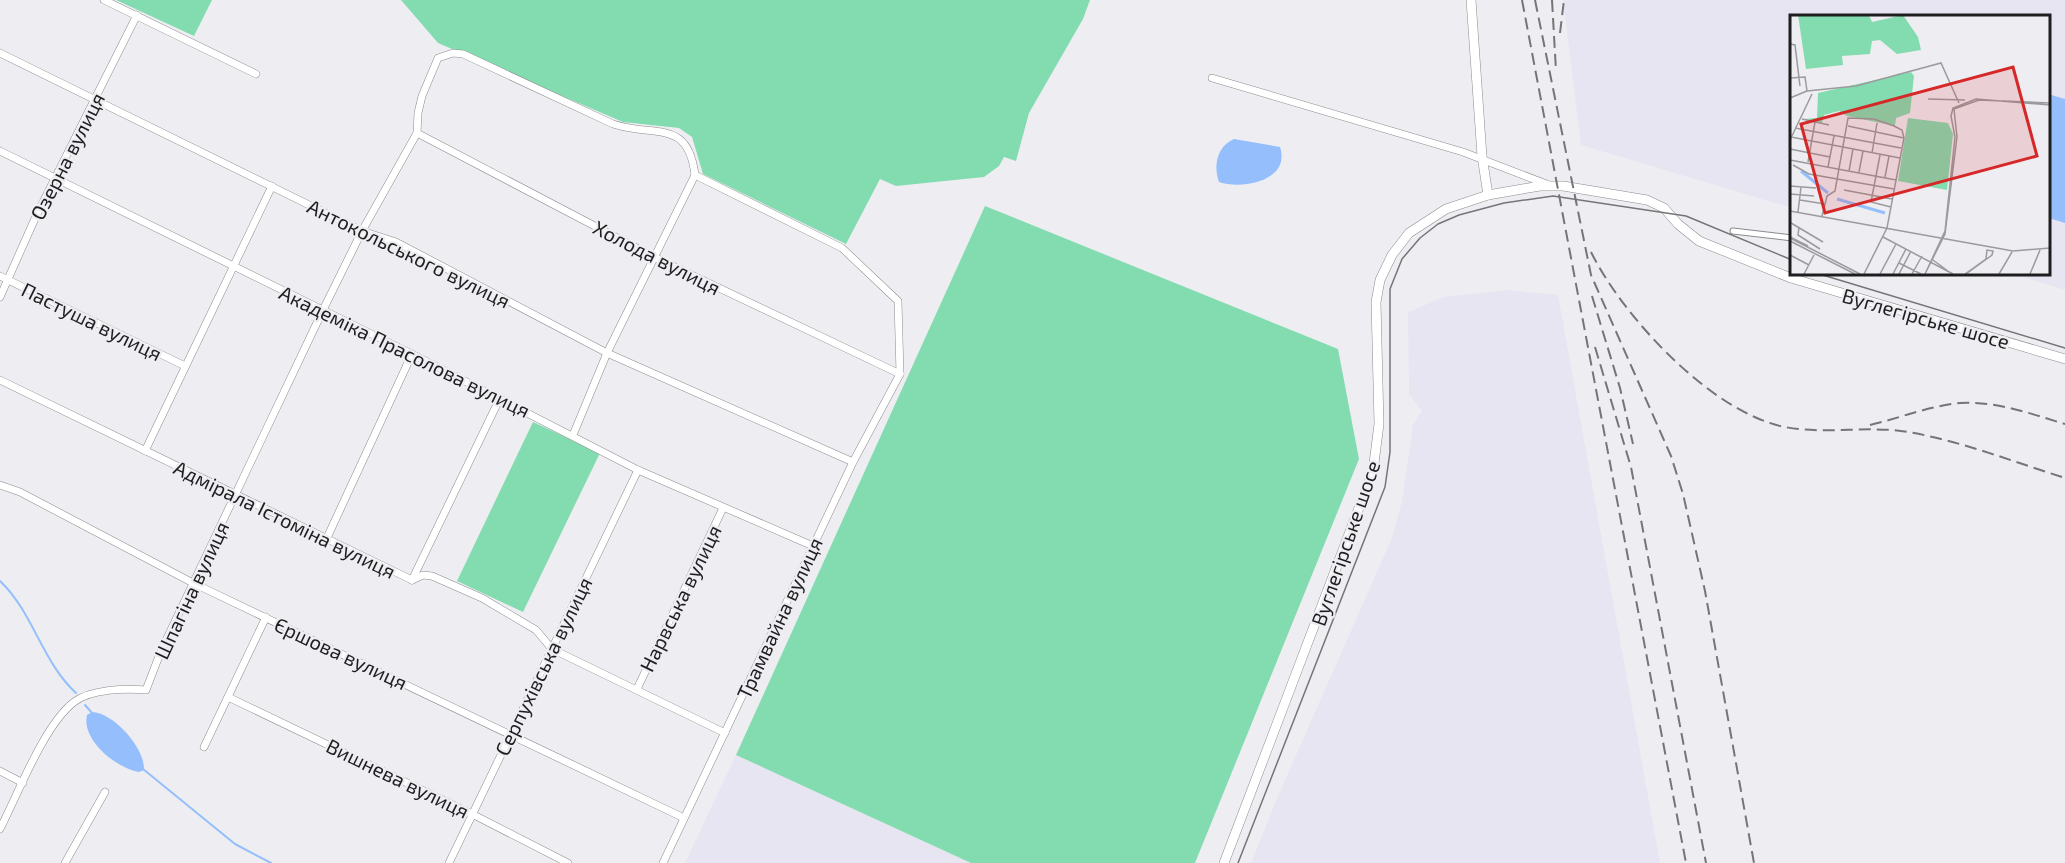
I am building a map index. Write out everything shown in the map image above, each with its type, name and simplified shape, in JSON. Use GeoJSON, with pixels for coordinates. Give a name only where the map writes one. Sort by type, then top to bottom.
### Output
{"type":"FeatureCollection","features":[{"type":"Feature","properties":{"kind":"street"},"geometry":{"type":"LineString","coordinates":[[104,0],[256,74]]}},
{"type":"Feature","properties":{"kind":"street"},"geometry":{"type":"LineString","coordinates":[[1471,0],[1482,158],[1488,195]]}},
{"type":"Feature","properties":{"kind":"street","name":"Озерна вулиця"},"geometry":{"type":"LineString","coordinates":[[0,297],[54,179],[137,15]]}},
{"type":"Feature","properties":{"kind":"street","name":"Антокольського вулиця"},"geometry":{"type":"LineString","coordinates":[[0,53],[96,98],[362,231],[396,242],[607,353],[853,462]]}},
{"type":"Feature","properties":{"kind":"street","name":"Шпагіна вулиця"},"geometry":{"type":"LineString","coordinates":[[23,783],[59,718],[76,700],[123,688],[146,690],[323,310],[362,231],[417,133],[422,96],[438,58],[453,53],[463,54],[613,124],[634,130],[675,134],[690,149],[695,175]]}},
{"type":"Feature","properties":{"kind":"street"},"geometry":{"type":"LineString","coordinates":[[1212,78],[1482,158],[1550,186]]}},
{"type":"Feature","properties":{"kind":"street","name":"Холода вулиця"},"geometry":{"type":"LineString","coordinates":[[417,133],[654,257],[900,374]]}},
{"type":"Feature","properties":{"kind":"street","name":"Академіка Прасолова вулиця"},"geometry":{"type":"LineString","coordinates":[[0,151],[412,354],[638,470],[813,546]]}},
{"type":"Feature","properties":{"kind":"street"},"geometry":{"type":"LineString","coordinates":[[573,435],[607,353],[695,175],[842,248],[898,301],[900,374]]}},
{"type":"Feature","properties":{"kind":"street"},"geometry":{"type":"LineString","coordinates":[[145,451],[231,265],[272,186]]}},
{"type":"Feature","properties":{"kind":"street","name":"Вуглегірське шосе"},"geometry":{"type":"LineString","coordinates":[[1224,863],[1373,471],[1379,424],[1376,302],[1380,280],[1396,249],[1419,225],[1446,209],[1488,195],[1550,186],[1654,201],[1664,208],[1687,233],[1699,241],[1748,262],[1791,278],[2065,359]]}},
{"type":"Feature","properties":{"kind":"street"},"geometry":{"type":"LineString","coordinates":[[1733,231],[1790,238]]}},
{"type":"Feature","properties":{"kind":"street","name":"Пастуша вулиця"},"geometry":{"type":"LineString","coordinates":[[0,276],[184,366]]}},
{"type":"Feature","properties":{"kind":"street"},"geometry":{"type":"LineString","coordinates":[[326,540],[412,354]]}},
{"type":"Feature","properties":{"kind":"street","name":"Трамвайна вулиця"},"geometry":{"type":"LineString","coordinates":[[663,863],[853,462],[900,374]]}},
{"type":"Feature","properties":{"kind":"street","name":"Адмірала Істоміна вулиця"},"geometry":{"type":"LineString","coordinates":[[0,380],[412,580],[423,575],[432,576],[482,598],[536,630],[552,649],[725,733]]}},
{"type":"Feature","properties":{"kind":"street"},"geometry":{"type":"LineString","coordinates":[[412,580],[500,398]]}},
{"type":"Feature","properties":{"kind":"street","name":"Серпухівська вулиця"},"geometry":{"type":"LineString","coordinates":[[449,863],[638,470]]}},
{"type":"Feature","properties":{"kind":"street","name":"Єршова вулиця"},"geometry":{"type":"LineString","coordinates":[[0,485],[20,492],[194,583],[511,733],[684,818]]}},
{"type":"Feature","properties":{"kind":"street","name":"Нарвська вулиця"},"geometry":{"type":"LineString","coordinates":[[636,689],[723,508]]}},
{"type":"Feature","properties":{"kind":"street"},"geometry":{"type":"LineString","coordinates":[[204,747],[266,617]]}},
{"type":"Feature","properties":{"kind":"street","name":"Вишнева вулиця"},"geometry":{"type":"LineString","coordinates":[[228,697],[472,814],[568,863]]}},
{"type":"Feature","properties":{"kind":"street"},"geometry":{"type":"LineString","coordinates":[[0,771],[23,783],[0,828]]}},
{"type":"Feature","properties":{"kind":"street"},"geometry":{"type":"LineString","coordinates":[[65,863],[105,792]]}},
{"type":"Feature","properties":{"kind":"shaded area"},"geometry":{"type":"Polygon","coordinates":[[[1563,0],[2065,0],[2065,290],[2013,274],[2050,274],[2050,15],[1790,15],[1790,207],[1581,145],[1563,0]]]}},
{"type":"Feature","properties":{"kind":"shaded area"},"geometry":{"type":"Polygon","coordinates":[[[1507,290],[1558,295],[1660,863],[1251,863],[1278,796],[1392,538],[1402,501],[1413,425],[1422,411],[1409,395],[1408,312],[1444,297],[1507,290]]]}},
{"type":"Feature","properties":{"kind":"shaded area"},"geometry":{"type":"Polygon","coordinates":[[[736,755],[971,863],[685,863],[736,755]]]}},
{"type":"Feature","properties":{"kind":"green space"},"geometry":{"type":"Polygon","coordinates":[[[116,0],[212,0],[194,36],[116,0]]]}},
{"type":"Feature","properties":{"kind":"green space"},"geometry":{"type":"Polygon","coordinates":[[[401,0],[1090,0],[1083,19],[1029,113],[1016,161],[1004,157],[999,166],[984,177],[896,186],[880,179],[846,244],[703,174],[692,137],[679,128],[623,122],[438,43],[401,0]]]}},
{"type":"Feature","properties":{"kind":"green space"},"geometry":{"type":"Polygon","coordinates":[[[985,206],[1338,349],[1359,459],[1195,863],[971,863],[736,755],[985,206]]]}},
{"type":"Feature","properties":{"kind":"green space"},"geometry":{"type":"Polygon","coordinates":[[[533,422],[600,453],[523,612],[457,581],[533,422]]]}},
{"type":"Feature","properties":{"kind":"water"},"geometry":{"type":"Polygon","coordinates":[[[2050,95],[2065,99],[2065,223],[2050,218],[2050,95]]]}},
{"type":"Feature","properties":{"kind":"water"},"geometry":{"type":"Polygon","coordinates":[[[1234,139],[1280,147],[1281,159],[1278,168],[1272,175],[1251,183],[1240,185],[1219,182],[1216,170],[1220,151],[1234,139]]]}},
{"type":"Feature","properties":{"kind":"water"},"geometry":{"type":"Polygon","coordinates":[[[92,712],[110,718],[127,733],[139,752],[144,770],[139,772],[120,765],[102,751],[89,734],[87,715],[92,712]]]}},
{"type":"Feature","properties":{"kind":"waterway"},"geometry":{"type":"LineString","coordinates":[[0,581],[21,607],[54,667],[76,693]]}},
{"type":"Feature","properties":{"kind":"waterway"},"geometry":{"type":"LineString","coordinates":[[85,705],[93,714]]}},
{"type":"Feature","properties":{"kind":"waterway"},"geometry":{"type":"LineString","coordinates":[[143,769],[235,844],[271,863]]}},
{"type":"Feature","properties":{"kind":"tram line"},"geometry":{"type":"LineString","coordinates":[[1238,863],[1385,487],[1390,452],[1390,289],[1402,259],[1420,238],[1438,224],[1459,215],[1504,203],[1553,196],[1686,216],[1790,259]]}},
{"type":"Feature","properties":{"kind":"tram line"},"geometry":{"type":"LineString","coordinates":[[1819,274],[2065,348]]}},
{"type":"Feature","properties":{"kind":"railway"},"geometry":{"type":"LineString","coordinates":[[1522,0],[1686,863]]}},
{"type":"Feature","properties":{"kind":"railway"},"geometry":{"type":"LineString","coordinates":[[1535,0],[1591,275],[1671,456],[1683,494],[1705,591],[1754,863]]}},
{"type":"Feature","properties":{"kind":"railway"},"geometry":{"type":"LineString","coordinates":[[1552,0],[1556,71]]}},
{"type":"Feature","properties":{"kind":"railway"},"geometry":{"type":"LineString","coordinates":[[1560,33],[1564,0]]}},
{"type":"Feature","properties":{"kind":"railway"},"geometry":{"type":"LineString","coordinates":[[1591,252],[1625,305],[1673,359],[1700,383],[1728,403],[1757,418],[1800,429],[1877,429],[1908,432],[1968,446],[2065,478]]}},
{"type":"Feature","properties":{"kind":"railway"},"geometry":{"type":"LineString","coordinates":[[1592,296],[1620,388],[1633,444]]}},
{"type":"Feature","properties":{"kind":"railway"},"geometry":{"type":"LineString","coordinates":[[1595,347],[1631,467],[1706,863]]}},
{"type":"Feature","properties":{"kind":"railway"},"geometry":{"type":"LineString","coordinates":[[1870,425],[1960,403],[1987,404],[2014,409],[2065,424]]}}]}
